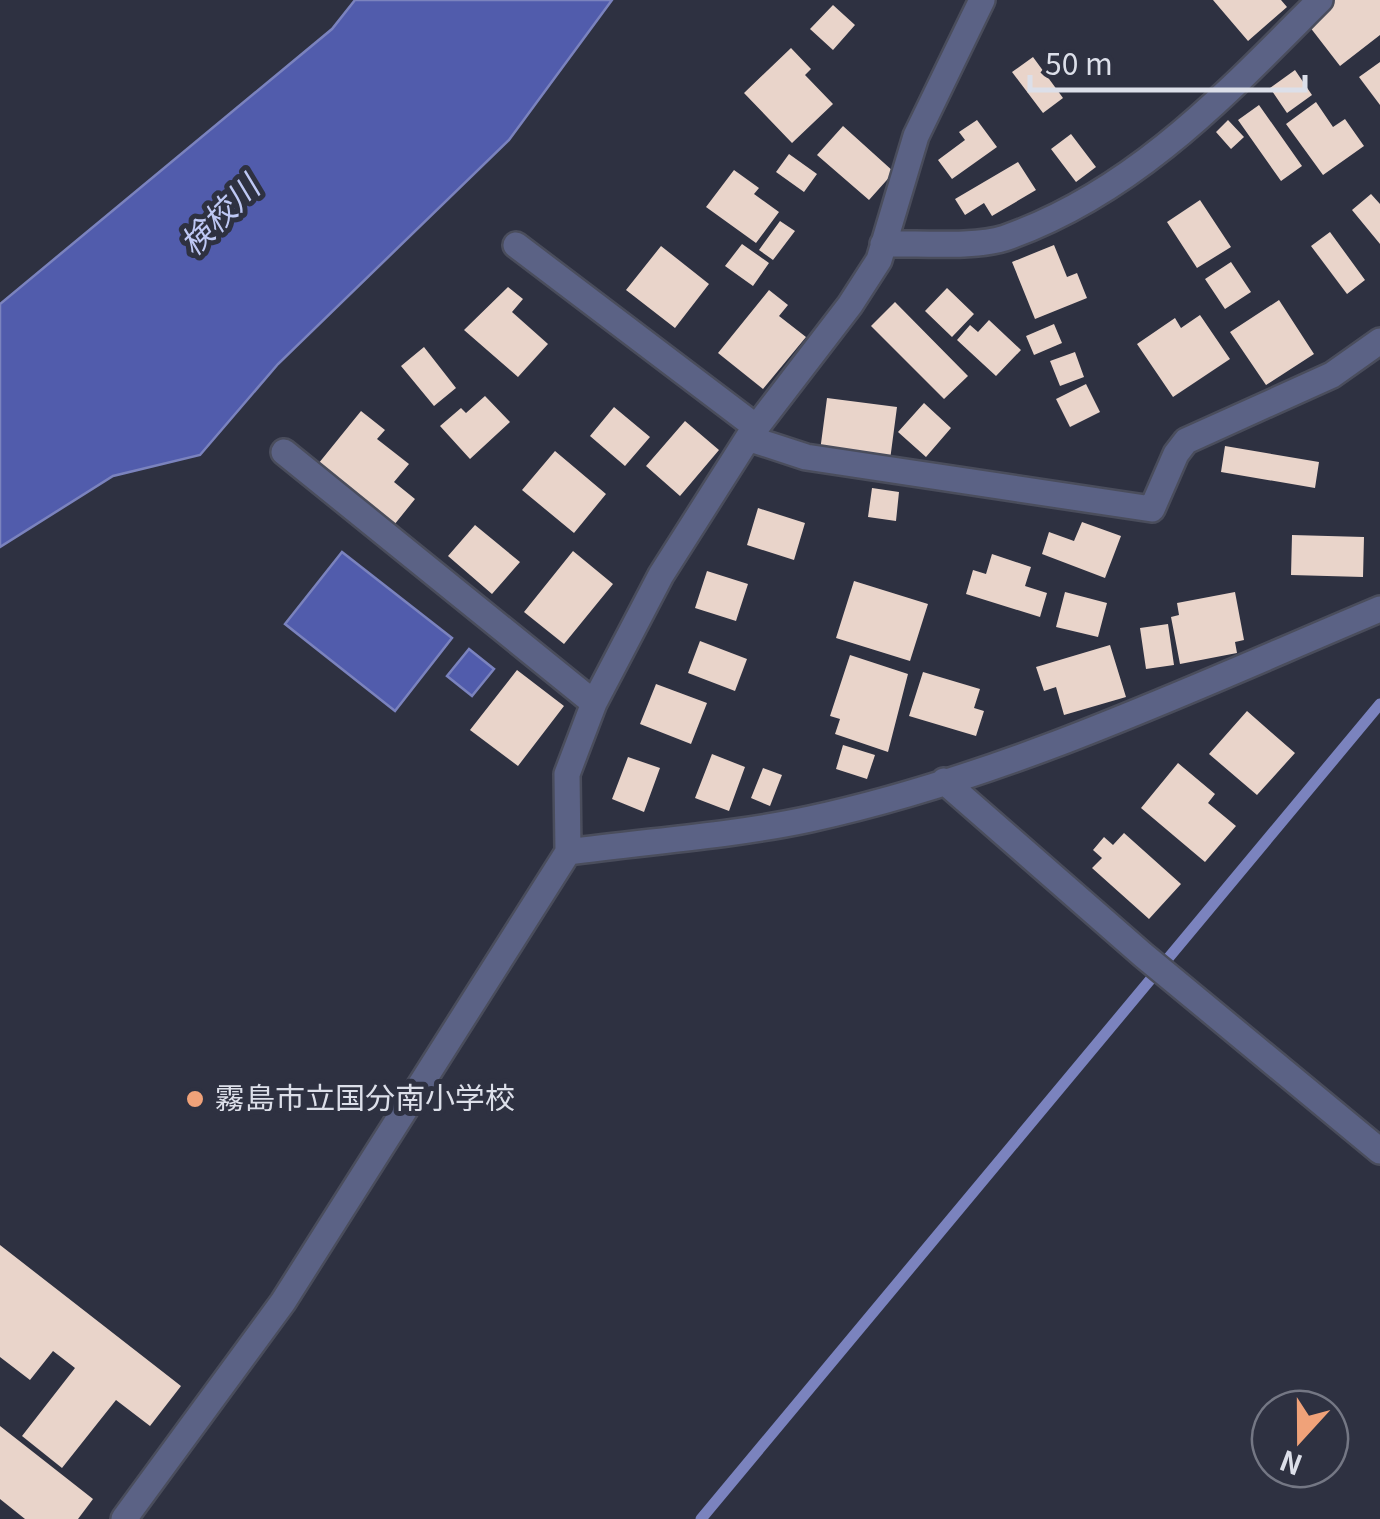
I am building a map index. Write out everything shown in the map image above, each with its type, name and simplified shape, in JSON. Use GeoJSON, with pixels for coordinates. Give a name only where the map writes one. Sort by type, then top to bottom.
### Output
{"type":"FeatureCollection","features":[{"type":"Feature","properties":{"kind":"street"},"geometry":{"type":"LineString","coordinates":[[124,1519],[283,1302],[568,852],[567,774],[594,703],[662,575],[752,432],[850,305],[879,260],[930,101],[982,0]]}},
{"type":"Feature","properties":{"kind":"street"},"geometry":{"type":"LineString","coordinates":[[883,244],[1002,239],[1120,182],[1202,117],[1320,0]]}},
{"type":"Feature","properties":{"kind":"street"},"geometry":{"type":"LineString","coordinates":[[516,246],[752,432],[806,457],[1152,509],[1176,454],[1186,442],[1332,375],[1380,341]]}},
{"type":"Feature","properties":{"kind":"street"},"geometry":{"type":"LineString","coordinates":[[284,452],[594,703]]}},
{"type":"Feature","properties":{"kind":"street"},"geometry":{"type":"LineString","coordinates":[[568,852],[807,820],[944,781],[1058,744],[1380,609]]}},
{"type":"Feature","properties":{"kind":"street"},"geometry":{"type":"LineString","coordinates":[[944,781],[1171,978],[1380,1151]]}},
{"type":"Feature","properties":{"kind":"water","name":"検校川"},"geometry":{"type":"Polygon","coordinates":[[[355,0],[612,0],[509,140],[278,364],[200,455],[113,476],[0,547],[0,304],[332,29],[355,0]]]}},
{"type":"Feature","properties":{"kind":"water"},"geometry":{"type":"Polygon","coordinates":[[[342,552],[452,638],[395,711],[285,624],[342,552]]]}},
{"type":"Feature","properties":{"kind":"water"},"geometry":{"type":"Polygon","coordinates":[[[469,649],[494,669],[472,696],[447,676],[469,649]]]}},
{"type":"Feature","properties":{"kind":"building"},"geometry":{"type":"Polygon","coordinates":[[[1213,0],[1281,0],[1287,7],[1248,41],[1213,0]]]}},
{"type":"Feature","properties":{"kind":"building"},"geometry":{"type":"Polygon","coordinates":[[[1334,0],[1380,0],[1380,35],[1340,66],[1306,22],[1334,0]]]}},
{"type":"Feature","properties":{"kind":"building"},"geometry":{"type":"Polygon","coordinates":[[[833,5],[855,25],[833,50],[810,29],[833,5]]]}},
{"type":"Feature","properties":{"kind":"building"},"geometry":{"type":"Polygon","coordinates":[[[791,48],[811,69],[805,75],[833,104],[792,143],[744,93],[791,48]]]}},
{"type":"Feature","properties":{"kind":"building"},"geometry":{"type":"Polygon","coordinates":[[[1033,57],[1063,98],[1043,113],[1012,72],[1033,57]]]}},
{"type":"Feature","properties":{"kind":"building"},"geometry":{"type":"Polygon","coordinates":[[[1380,62],[1380,105],[1359,77],[1380,62]]]}},
{"type":"Feature","properties":{"kind":"building"},"geometry":{"type":"Polygon","coordinates":[[[1295,70],[1312,95],[1287,113],[1270,88],[1295,70]]]}},
{"type":"Feature","properties":{"kind":"building"},"geometry":{"type":"Polygon","coordinates":[[[1316,102],[1333,127],[1345,119],[1364,146],[1323,175],[1286,124],[1316,102]]]}},
{"type":"Feature","properties":{"kind":"building"},"geometry":{"type":"Polygon","coordinates":[[[1259,105],[1302,166],[1281,181],[1238,120],[1259,105]]]}},
{"type":"Feature","properties":{"kind":"building"},"geometry":{"type":"Polygon","coordinates":[[[977,120],[997,147],[952,179],[938,160],[965,140],[959,132],[977,120]]]}},
{"type":"Feature","properties":{"kind":"building"},"geometry":{"type":"Polygon","coordinates":[[[1228,120],[1244,137],[1231,149],[1216,132],[1228,120]]]}},
{"type":"Feature","properties":{"kind":"building"},"geometry":{"type":"Polygon","coordinates":[[[843,126],[894,172],[869,200],[817,155],[843,126]]]}},
{"type":"Feature","properties":{"kind":"building"},"geometry":{"type":"Polygon","coordinates":[[[1071,134],[1096,167],[1076,182],[1051,149],[1071,134]]]}},
{"type":"Feature","properties":{"kind":"building"},"geometry":{"type":"Polygon","coordinates":[[[789,154],[817,174],[804,192],[776,172],[789,154]]]}},
{"type":"Feature","properties":{"kind":"building"},"geometry":{"type":"Polygon","coordinates":[[[1018,162],[1036,190],[992,216],[984,203],[965,215],[955,199],[1018,162]]]}},
{"type":"Feature","properties":{"kind":"building"},"geometry":{"type":"Polygon","coordinates":[[[734,170],[759,188],[754,194],[779,212],[756,243],[706,207],[734,170]]]}},
{"type":"Feature","properties":{"kind":"building"},"geometry":{"type":"Polygon","coordinates":[[[1371,194],[1380,204],[1380,244],[1352,210],[1371,194]]]}},
{"type":"Feature","properties":{"kind":"building"},"geometry":{"type":"Polygon","coordinates":[[[1200,200],[1231,247],[1197,268],[1167,222],[1200,200]]]}},
{"type":"Feature","properties":{"kind":"building"},"geometry":{"type":"Polygon","coordinates":[[[780,221],[795,231],[773,260],[759,250],[780,221]]]}},
{"type":"Feature","properties":{"kind":"building"},"geometry":{"type":"Polygon","coordinates":[[[1330,232],[1365,280],[1347,294],[1311,246],[1330,232]]]}},
{"type":"Feature","properties":{"kind":"building"},"geometry":{"type":"Polygon","coordinates":[[[742,244],[769,263],[753,286],[725,266],[742,244]]]}},
{"type":"Feature","properties":{"kind":"building"},"geometry":{"type":"Polygon","coordinates":[[[1054,245],[1067,277],[1077,273],[1087,298],[1035,319],[1012,262],[1054,245]]]}},
{"type":"Feature","properties":{"kind":"building"},"geometry":{"type":"Polygon","coordinates":[[[661,246],[709,284],[675,328],[626,290],[661,246]]]}},
{"type":"Feature","properties":{"kind":"building"},"geometry":{"type":"Polygon","coordinates":[[[1231,262],[1251,292],[1225,309],[1205,279],[1231,262]]]}},
{"type":"Feature","properties":{"kind":"building"},"geometry":{"type":"Polygon","coordinates":[[[508,287],[523,299],[512,312],[548,344],[518,377],[464,330],[508,287]]]}},
{"type":"Feature","properties":{"kind":"building"},"geometry":{"type":"Polygon","coordinates":[[[947,288],[974,314],[952,337],[925,311],[947,288]]]}},
{"type":"Feature","properties":{"kind":"building"},"geometry":{"type":"Polygon","coordinates":[[[769,290],[788,305],[779,316],[806,337],[763,389],[718,353],[769,290]]]}},
{"type":"Feature","properties":{"kind":"building"},"geometry":{"type":"Polygon","coordinates":[[[1279,300],[1314,354],[1266,385],[1230,332],[1279,300]]]}},
{"type":"Feature","properties":{"kind":"building"},"geometry":{"type":"Polygon","coordinates":[[[895,302],[968,376],[944,399],[871,326],[895,302]]]}},
{"type":"Feature","properties":{"kind":"building"},"geometry":{"type":"Polygon","coordinates":[[[1200,315],[1230,359],[1173,397],[1137,344],[1175,318],[1181,328],[1200,315]]]}},
{"type":"Feature","properties":{"kind":"building"},"geometry":{"type":"Polygon","coordinates":[[[989,320],[1021,350],[996,376],[957,340],[970,325],[978,332],[989,320]]]}},
{"type":"Feature","properties":{"kind":"building"},"geometry":{"type":"Polygon","coordinates":[[[1054,324],[1062,343],[1034,355],[1026,336],[1054,324]]]}},
{"type":"Feature","properties":{"kind":"building"},"geometry":{"type":"Polygon","coordinates":[[[424,347],[456,388],[434,406],[401,366],[424,347]]]}},
{"type":"Feature","properties":{"kind":"building"},"geometry":{"type":"Polygon","coordinates":[[[1075,352],[1084,377],[1060,386],[1050,361],[1075,352]]]}},
{"type":"Feature","properties":{"kind":"building"},"geometry":{"type":"Polygon","coordinates":[[[1086,384],[1100,412],[1070,427],[1056,399],[1086,384]]]}},
{"type":"Feature","properties":{"kind":"building"},"geometry":{"type":"Polygon","coordinates":[[[485,396],[510,422],[470,459],[440,426],[461,408],[466,413],[485,396]]]}},
{"type":"Feature","properties":{"kind":"building"},"geometry":{"type":"Polygon","coordinates":[[[827,398],[897,407],[890,460],[820,451],[827,398]]]}},
{"type":"Feature","properties":{"kind":"building"},"geometry":{"type":"Polygon","coordinates":[[[924,403],[951,428],[926,457],[898,432],[924,403]]]}},
{"type":"Feature","properties":{"kind":"building"},"geometry":{"type":"Polygon","coordinates":[[[614,407],[650,437],[625,466],[590,436],[614,407]]]}},
{"type":"Feature","properties":{"kind":"building"},"geometry":{"type":"Polygon","coordinates":[[[361,411],[385,430],[377,439],[409,464],[394,482],[415,499],[390,530],[314,469],[361,411]]]}},
{"type":"Feature","properties":{"kind":"building"},"geometry":{"type":"Polygon","coordinates":[[[685,421],[719,450],[680,496],[646,466],[685,421]]]}},
{"type":"Feature","properties":{"kind":"building"},"geometry":{"type":"Polygon","coordinates":[[[1225,446],[1319,462],[1315,488],[1221,472],[1225,446]]]}},
{"type":"Feature","properties":{"kind":"building"},"geometry":{"type":"Polygon","coordinates":[[[555,451],[606,494],[574,533],[522,490],[555,451]]]}},
{"type":"Feature","properties":{"kind":"building"},"geometry":{"type":"Polygon","coordinates":[[[872,488],[899,492],[896,521],[868,517],[872,488]]]}},
{"type":"Feature","properties":{"kind":"building"},"geometry":{"type":"Polygon","coordinates":[[[758,508],[805,523],[794,560],[747,545],[758,508]]]}},
{"type":"Feature","properties":{"kind":"building"},"geometry":{"type":"Polygon","coordinates":[[[1082,522],[1121,536],[1105,578],[1042,554],[1049,532],[1074,541],[1082,522]]]}},
{"type":"Feature","properties":{"kind":"building"},"geometry":{"type":"Polygon","coordinates":[[[475,525],[520,562],[492,594],[448,556],[475,525]]]}},
{"type":"Feature","properties":{"kind":"building"},"geometry":{"type":"Polygon","coordinates":[[[1292,535],[1364,537],[1363,577],[1291,575],[1292,535]]]}},
{"type":"Feature","properties":{"kind":"building"},"geometry":{"type":"Polygon","coordinates":[[[573,551],[613,584],[564,644],[524,612],[573,551]]]}},
{"type":"Feature","properties":{"kind":"building"},"geometry":{"type":"Polygon","coordinates":[[[992,554],[1031,567],[1025,586],[1047,593],[1040,617],[966,594],[973,570],[986,574],[992,554]]]}},
{"type":"Feature","properties":{"kind":"building"},"geometry":{"type":"Polygon","coordinates":[[[707,571],[748,584],[736,621],[695,608],[707,571]]]}},
{"type":"Feature","properties":{"kind":"building"},"geometry":{"type":"Polygon","coordinates":[[[854,581],[928,604],[910,661],[836,638],[854,581]]]}},
{"type":"Feature","properties":{"kind":"building"},"geometry":{"type":"Polygon","coordinates":[[[1065,592],[1107,603],[1098,637],[1056,627],[1065,592]]]}},
{"type":"Feature","properties":{"kind":"building"},"geometry":{"type":"Polygon","coordinates":[[[1235,592],[1244,640],[1235,642],[1237,653],[1180,664],[1171,617],[1179,615],[1177,603],[1235,592]]]}},
{"type":"Feature","properties":{"kind":"building"},"geometry":{"type":"Polygon","coordinates":[[[1168,624],[1174,665],[1146,669],[1140,628],[1168,624]]]}},
{"type":"Feature","properties":{"kind":"building"},"geometry":{"type":"Polygon","coordinates":[[[700,641],[747,659],[735,691],[688,673],[700,641]]]}},
{"type":"Feature","properties":{"kind":"building"},"geometry":{"type":"Polygon","coordinates":[[[1110,645],[1126,697],[1064,715],[1056,687],[1044,691],[1036,667],[1110,645]]]}},
{"type":"Feature","properties":{"kind":"building"},"geometry":{"type":"Polygon","coordinates":[[[850,655],[908,674],[888,752],[835,734],[840,719],[830,716],[850,655]]]}},
{"type":"Feature","properties":{"kind":"building"},"geometry":{"type":"Polygon","coordinates":[[[517,670],[564,706],[518,766],[470,730],[517,670]]]}},
{"type":"Feature","properties":{"kind":"building"},"geometry":{"type":"Polygon","coordinates":[[[923,672],[980,689],[974,708],[984,711],[976,736],[909,716],[923,672]]]}},
{"type":"Feature","properties":{"kind":"building"},"geometry":{"type":"Polygon","coordinates":[[[656,684],[707,703],[691,744],[640,724],[656,684]]]}},
{"type":"Feature","properties":{"kind":"building"},"geometry":{"type":"Polygon","coordinates":[[[1247,711],[1295,753],[1257,795],[1209,754],[1247,711]]]}},
{"type":"Feature","properties":{"kind":"building"},"geometry":{"type":"Polygon","coordinates":[[[843,745],[875,755],[867,779],[836,769],[843,745]]]}},
{"type":"Feature","properties":{"kind":"building"},"geometry":{"type":"Polygon","coordinates":[[[712,754],[745,767],[729,811],[695,798],[712,754]]]}},
{"type":"Feature","properties":{"kind":"building"},"geometry":{"type":"Polygon","coordinates":[[[628,757],[660,768],[644,812],[612,799],[628,757]]]}},
{"type":"Feature","properties":{"kind":"building"},"geometry":{"type":"Polygon","coordinates":[[[1178,763],[1215,794],[1208,803],[1236,826],[1205,862],[1141,808],[1178,763]]]}},
{"type":"Feature","properties":{"kind":"building"},"geometry":{"type":"Polygon","coordinates":[[[763,768],[782,775],[770,806],[751,798],[763,768]]]}},
{"type":"Feature","properties":{"kind":"building"},"geometry":{"type":"Polygon","coordinates":[[[1124,833],[1181,884],[1149,919],[1092,868],[1102,858],[1093,850],[1104,837],[1113,845],[1124,833]]]}},
{"type":"Feature","properties":{"kind":"building"},"geometry":{"type":"Polygon","coordinates":[[[0,1245],[181,1386],[150,1426],[116,1400],[62,1468],[22,1436],[75,1368],[53,1351],[30,1380],[0,1357],[0,1245]]]}},
{"type":"Feature","properties":{"kind":"building"},"geometry":{"type":"Polygon","coordinates":[[[0,1426],[93,1499],[78,1519],[25,1519],[0,1499],[0,1426]]]}},
{"type":"Feature","properties":{"kind":"waterway"},"geometry":{"type":"LineString","coordinates":[[701,1519],[1380,704]]}},
{"type":"Feature","properties":{"kind":"place","name":"霧島市立国分南小学校"},"geometry":{"type":"Point","coordinates":[195,1099]}}]}
